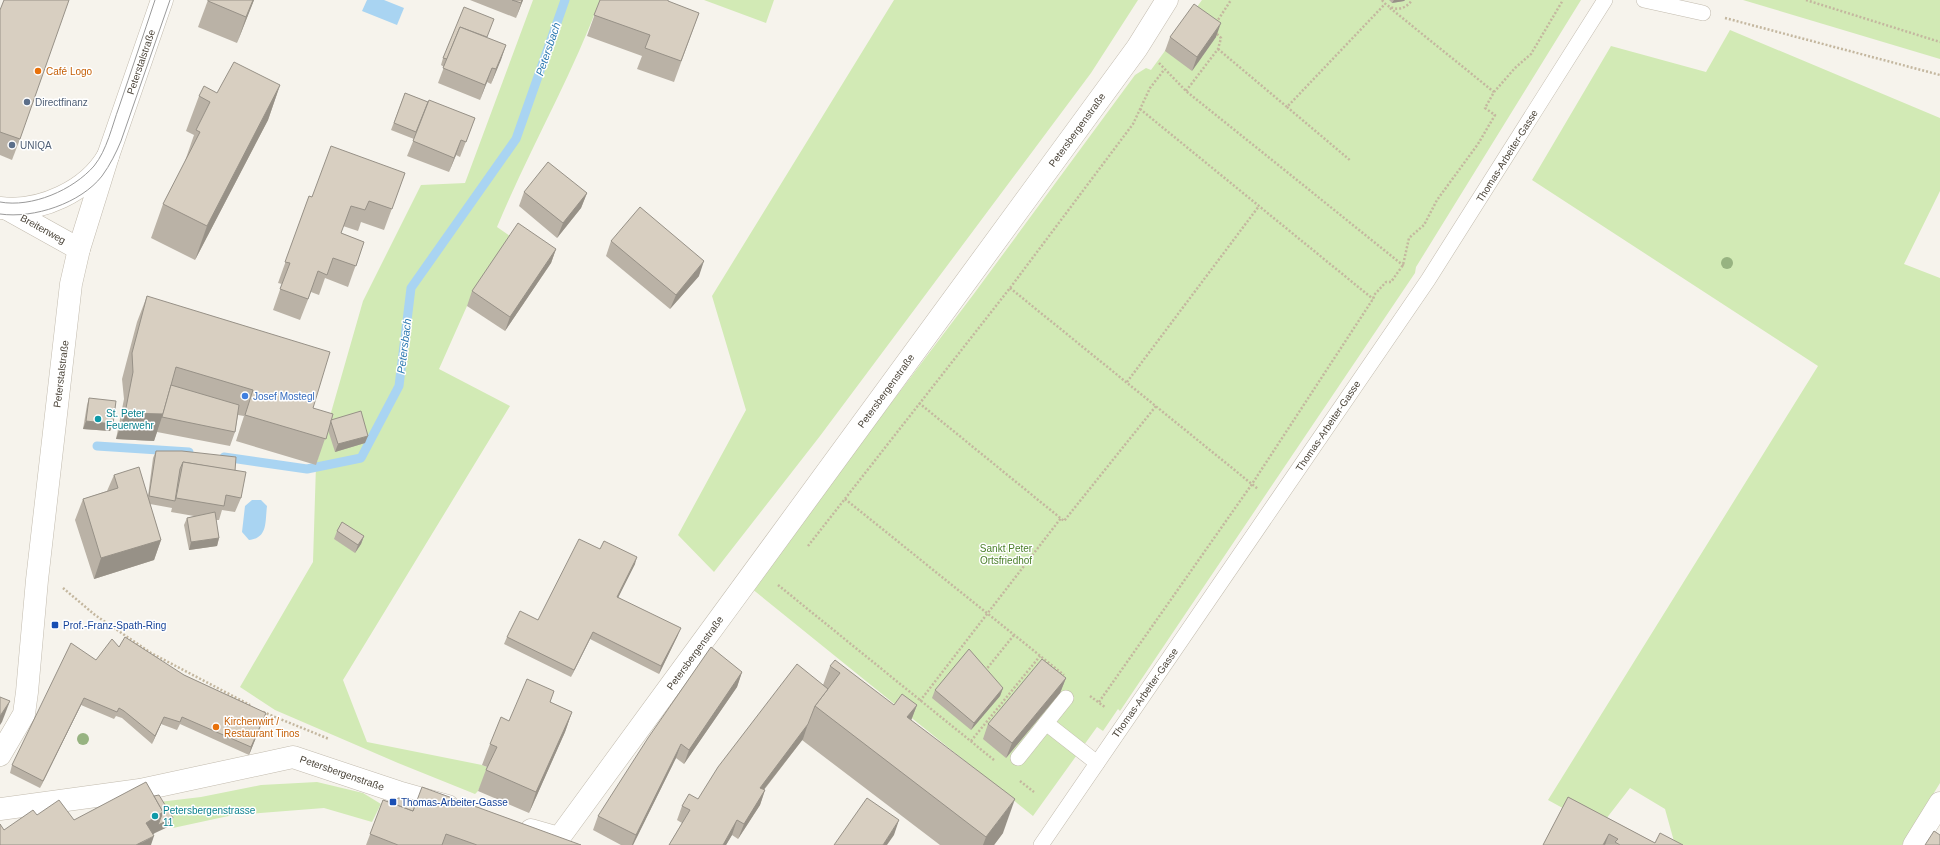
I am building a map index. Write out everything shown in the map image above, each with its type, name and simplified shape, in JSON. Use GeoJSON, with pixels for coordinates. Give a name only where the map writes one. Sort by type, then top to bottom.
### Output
{"type":"FeatureCollection","features":[{"type":"Feature","properties":{"kind":"street","name":"Peterstalstraße"},"geometry":{"type":"LineString","coordinates":[[0,755],[24,714],[70,284],[79,249],[108,156],[162,0]]}},
{"type":"Feature","properties":{"kind":"street","name":"Petersbergenstraße"},"geometry":{"type":"LineString","coordinates":[[513,825],[565,842],[1132,54],[1167,0]]}},
{"type":"Feature","properties":{"kind":"street","name":"Breitenweg"},"geometry":{"type":"LineString","coordinates":[[3,209],[36,206],[65,196],[86,182],[102,166],[108,156]]}},
{"type":"Feature","properties":{"kind":"street","name":"Breitenweg"},"geometry":{"type":"LineString","coordinates":[[3,209],[79,249]]}},
{"type":"Feature","properties":{"kind":"street","name":"Petersbergenstraße"},"geometry":{"type":"LineString","coordinates":[[0,809],[140,790],[293,757],[398,792],[467,811]]}},
{"type":"Feature","properties":{"kind":"street"},"geometry":{"type":"LineString","coordinates":[[1914,845],[1940,803]]}},
{"type":"Feature","properties":{"kind":"lane","name":"Thomas-Arbeiter-Gasse"},"geometry":{"type":"LineString","coordinates":[[1041,845],[1428,280],[1605,0]]}},
{"type":"Feature","properties":{"kind":"lane"},"geometry":{"type":"LineString","coordinates":[[1644,0],[1703,13]]}},
{"type":"Feature","properties":{"kind":"lane"},"geometry":{"type":"LineString","coordinates":[[1018,758],[1066,698]]}},
{"type":"Feature","properties":{"kind":"lane"},"geometry":{"type":"LineString","coordinates":[[1046,723],[1097,763]]}},
{"type":"Feature","properties":{"kind":"path"},"geometry":{"type":"LineString","coordinates":[[1186,91],[1218,49],[1221,38],[1212,28],[1231,0]]}},
{"type":"Feature","properties":{"kind":"path"},"geometry":{"type":"LineString","coordinates":[[1382,0],[1494,92]]}},
{"type":"Feature","properties":{"kind":"path"},"geometry":{"type":"LineString","coordinates":[[1390,8],[1402,8],[1408,6],[1412,0]]}},
{"type":"Feature","properties":{"kind":"path"},"geometry":{"type":"LineString","coordinates":[[1098,702],[1252,484],[1375,294],[1386,282],[1391,282],[1403,265],[1410,238],[1424,225],[1437,200],[1478,144],[1495,115],[1485,108],[1494,92],[1515,68],[1531,54],[1563,0]]}},
{"type":"Feature","properties":{"kind":"path"},"geometry":{"type":"LineString","coordinates":[[1806,0],[1940,42]]}},
{"type":"Feature","properties":{"kind":"path"},"geometry":{"type":"LineString","coordinates":[[1287,107],[1385,4]]}},
{"type":"Feature","properties":{"kind":"path"},"geometry":{"type":"LineString","coordinates":[[1703,13],[1940,75]]}},
{"type":"Feature","properties":{"kind":"path"},"geometry":{"type":"LineString","coordinates":[[1218,49],[1351,161]]}},
{"type":"Feature","properties":{"kind":"path"},"geometry":{"type":"LineString","coordinates":[[1158,62],[1164,70],[1186,91],[1409,269]]}},
{"type":"Feature","properties":{"kind":"path"},"geometry":{"type":"LineString","coordinates":[[806,548],[919,402],[1010,288],[1133,124],[1150,88],[1164,70]]}},
{"type":"Feature","properties":{"kind":"path"},"geometry":{"type":"LineString","coordinates":[[1140,110],[1373,299]]}},
{"type":"Feature","properties":{"kind":"path"},"geometry":{"type":"LineString","coordinates":[[1127,382],[1259,206]]}},
{"type":"Feature","properties":{"kind":"path"},"geometry":{"type":"LineString","coordinates":[[1010,288],[1252,484]]}},
{"type":"Feature","properties":{"kind":"path"},"geometry":{"type":"LineString","coordinates":[[919,402],[1064,521],[1156,406]]}},
{"type":"Feature","properties":{"kind":"path"},"geometry":{"type":"LineString","coordinates":[[844,499],[1077,686],[1066,698]]}},
{"type":"Feature","properties":{"kind":"path"},"geometry":{"type":"LineString","coordinates":[[920,701],[1061,518]]}},
{"type":"Feature","properties":{"kind":"path"},"geometry":{"type":"LineString","coordinates":[[782,580],[778,586],[1000,764]]}},
{"type":"Feature","properties":{"kind":"path"},"geometry":{"type":"LineString","coordinates":[[59,584],[95,615],[151,653],[252,706]]}},
{"type":"Feature","properties":{"kind":"path"},"geometry":{"type":"LineString","coordinates":[[982,675],[1014,635]]}},
{"type":"Feature","properties":{"kind":"path"},"geometry":{"type":"LineString","coordinates":[[971,742],[1040,656]]}},
{"type":"Feature","properties":{"kind":"path"},"geometry":{"type":"LineString","coordinates":[[259,710],[272,717],[334,741]]}},
{"type":"Feature","properties":{"kind":"path"},"geometry":{"type":"LineString","coordinates":[[1017,778],[1034,792]]}},
{"type":"Feature","properties":{"kind":"green space"},"geometry":{"type":"Polygon","coordinates":[[[533,0],[600,0],[576,58],[509,198],[497,227],[513,238],[467,306],[439,369],[510,406],[343,680],[367,742],[482,765],[489,768],[478,791],[475,794],[398,763],[275,710],[240,687],[313,562],[316,465],[363,301],[421,185],[465,183],[533,0]]]}},
{"type":"Feature","properties":{"kind":"green space"},"geometry":{"type":"Polygon","coordinates":[[[704,0],[774,0],[766,23],[704,0]]]}},
{"type":"Feature","properties":{"kind":"green space"},"geometry":{"type":"Polygon","coordinates":[[[894,0],[1138,0],[1091,73],[820,436],[714,572],[678,535],[746,410],[712,296],[894,0]]]}},
{"type":"Feature","properties":{"kind":"green space","name":"Sankt Peter Ortsfriedhof"},"geometry":{"type":"Polygon","coordinates":[[[1202,0],[1581,0],[1416,267],[1415,273],[1120,711],[1118,709],[1103,731],[1097,727],[1033,816],[751,588],[973,295],[1135,75],[1146,68],[1151,70],[1202,0]]]}},
{"type":"Feature","properties":{"kind":"green space"},"geometry":{"type":"Polygon","coordinates":[[[1743,0],[1940,0],[1940,59],[1743,0]]]}},
{"type":"Feature","properties":{"kind":"green space"},"geometry":{"type":"Polygon","coordinates":[[[1730,30],[1940,118],[1940,191],[1904,264],[1940,278],[1940,783],[1902,845],[1675,845],[1665,809],[1630,788],[1599,828],[1548,800],[1818,366],[1532,180],[1611,46],[1706,72],[1730,30]]]}},
{"type":"Feature","properties":{"kind":"green space"},"geometry":{"type":"Polygon","coordinates":[[[317,782],[363,793],[381,804],[372,822],[324,808],[233,815],[173,828],[159,802],[201,797],[261,785],[317,782]]]}},
{"type":"Feature","properties":{"kind":"water"},"geometry":{"type":"Polygon","coordinates":[[[367,0],[384,0],[404,8],[397,25],[362,11],[367,0]]]}},
{"type":"Feature","properties":{"kind":"water"},"geometry":{"type":"Polygon","coordinates":[[[252,500],[261,500],[267,506],[263,533],[255,539],[249,540],[242,532],[245,506],[252,500]]]}},
{"type":"Feature","properties":{"kind":"building"},"geometry":{"type":"Polygon","coordinates":[[[4,0],[69,0],[20,139],[0,132],[0,10],[4,0]]]}},
{"type":"Feature","properties":{"kind":"building"},"geometry":{"type":"Polygon","coordinates":[[[208,0],[253,0],[246,17],[208,0]]]}},
{"type":"Feature","properties":{"kind":"building"},"geometry":{"type":"Polygon","coordinates":[[[512,0],[522,0],[521,3],[512,0]]]}},
{"type":"Feature","properties":{"kind":"building"},"geometry":{"type":"Polygon","coordinates":[[[600,0],[668,0],[699,13],[681,61],[645,48],[650,35],[594,15],[600,0]]]}},
{"type":"Feature","properties":{"kind":"building"},"geometry":{"type":"Polygon","coordinates":[[[1194,4],[1221,23],[1197,57],[1170,37],[1194,4]]]}},
{"type":"Feature","properties":{"kind":"building"},"geometry":{"type":"Polygon","coordinates":[[[464,7],[494,19],[487,37],[460,27],[447,59],[443,58],[464,7]]]}},
{"type":"Feature","properties":{"kind":"building"},"geometry":{"type":"Polygon","coordinates":[[[460,27],[506,45],[496,69],[492,68],[485,85],[443,68],[460,27]]]}},
{"type":"Feature","properties":{"kind":"building"},"geometry":{"type":"Polygon","coordinates":[[[234,62],[280,85],[207,226],[163,204],[200,132],[196,130],[210,102],[199,96],[204,86],[217,93],[234,62]]]}},
{"type":"Feature","properties":{"kind":"building"},"geometry":{"type":"Polygon","coordinates":[[[405,93],[428,102],[416,132],[394,123],[405,93]]]}},
{"type":"Feature","properties":{"kind":"building"},"geometry":{"type":"Polygon","coordinates":[[[429,100],[475,118],[466,142],[461,140],[454,158],[413,141],[429,100]]]}},
{"type":"Feature","properties":{"kind":"building"},"geometry":{"type":"Polygon","coordinates":[[[331,146],[405,173],[392,209],[369,201],[365,210],[351,206],[341,233],[364,242],[356,266],[333,258],[327,275],[318,271],[308,299],[280,289],[290,263],[285,262],[309,196],[312,197],[331,146]]]}},
{"type":"Feature","properties":{"kind":"building"},"geometry":{"type":"Polygon","coordinates":[[[548,162],[587,193],[563,223],[524,192],[548,162]]]}},
{"type":"Feature","properties":{"kind":"building"},"geometry":{"type":"Polygon","coordinates":[[[640,207],[704,261],[676,295],[611,241],[640,207]]]}},
{"type":"Feature","properties":{"kind":"building"},"geometry":{"type":"Polygon","coordinates":[[[518,223],[556,249],[510,317],[472,291],[518,223]]]}},
{"type":"Feature","properties":{"kind":"building","name":"Josef Mostegl"},"geometry":{"type":"Polygon","coordinates":[[[147,296],[330,352],[313,408],[333,414],[326,439],[245,415],[253,390],[176,367],[163,414],[125,413],[133,372],[132,353],[147,296]]]}},
{"type":"Feature","properties":{"kind":"building"},"geometry":{"type":"Polygon","coordinates":[[[171,385],[239,405],[235,432],[162,417],[171,385]]]}},
{"type":"Feature","properties":{"kind":"building","name":"St. Peter Feuerwehr"},"geometry":{"type":"Polygon","coordinates":[[[89,398],[116,401],[113,424],[86,421],[89,398]]]}},
{"type":"Feature","properties":{"kind":"building"},"geometry":{"type":"Polygon","coordinates":[[[361,411],[368,436],[338,444],[331,420],[361,411]]]}},
{"type":"Feature","properties":{"kind":"building"},"geometry":{"type":"Polygon","coordinates":[[[156,451],[182,451],[236,457],[235,471],[183,462],[180,469],[175,501],[149,496],[156,451]]]}},
{"type":"Feature","properties":{"kind":"building"},"geometry":{"type":"Polygon","coordinates":[[[183,462],[246,472],[241,498],[226,495],[224,506],[176,498],[183,462]]]}},
{"type":"Feature","properties":{"kind":"building"},"geometry":{"type":"Polygon","coordinates":[[[139,467],[161,540],[101,558],[83,499],[118,488],[114,475],[139,467]]]}},
{"type":"Feature","properties":{"kind":"building"},"geometry":{"type":"Polygon","coordinates":[[[215,512],[219,538],[191,542],[187,518],[215,512]]]}},
{"type":"Feature","properties":{"kind":"building"},"geometry":{"type":"Polygon","coordinates":[[[342,522],[364,536],[358,545],[337,531],[342,522]]]}},
{"type":"Feature","properties":{"kind":"building"},"geometry":{"type":"Polygon","coordinates":[[[579,539],[600,549],[604,541],[637,557],[617,597],[681,628],[661,666],[593,632],[574,670],[507,637],[520,611],[538,620],[579,539]]]}},
{"type":"Feature","properties":{"kind":"building"},"geometry":{"type":"Polygon","coordinates":[[[125,637],[184,675],[266,713],[251,747],[182,717],[180,722],[164,717],[155,736],[119,708],[117,712],[84,698],[43,781],[12,765],[71,643],[96,660],[112,639],[119,647],[125,637]]]}},
{"type":"Feature","properties":{"kind":"building"},"geometry":{"type":"Polygon","coordinates":[[[711,647],[742,672],[689,750],[681,744],[636,835],[598,816],[648,738],[711,647]]]}},
{"type":"Feature","properties":{"kind":"building"},"geometry":{"type":"Polygon","coordinates":[[[969,649],[1003,688],[974,723],[935,690],[969,649]]]}},
{"type":"Feature","properties":{"kind":"building"},"geometry":{"type":"Polygon","coordinates":[[[1042,659],[1066,678],[1012,743],[988,724],[1042,659]]]}},
{"type":"Feature","properties":{"kind":"building"},"geometry":{"type":"Polygon","coordinates":[[[835,660],[894,705],[902,694],[917,705],[907,717],[1015,799],[986,837],[815,706],[840,673],[830,666],[835,660]]]}},
{"type":"Feature","properties":{"kind":"building"},"geometry":{"type":"Polygon","coordinates":[[[797,664],[828,689],[815,706],[808,724],[760,788],[765,790],[744,824],[737,820],[723,845],[669,845],[690,810],[682,806],[689,794],[698,799],[718,767],[797,664]]]}},
{"type":"Feature","properties":{"kind":"building"},"geometry":{"type":"Polygon","coordinates":[[[527,679],[554,691],[550,702],[572,712],[536,792],[486,770],[497,747],[490,744],[501,717],[509,721],[527,679]]]}},
{"type":"Feature","properties":{"kind":"building"},"geometry":{"type":"Polygon","coordinates":[[[0,697],[10,701],[0,716],[0,697]]]}},
{"type":"Feature","properties":{"kind":"building"},"geometry":{"type":"Polygon","coordinates":[[[146,782],[163,812],[146,823],[154,836],[136,845],[0,845],[0,824],[4,830],[33,810],[37,815],[59,800],[74,820],[146,782]]]}},
{"type":"Feature","properties":{"kind":"building"},"geometry":{"type":"Polygon","coordinates":[[[422,787],[581,845],[477,845],[446,834],[442,845],[398,845],[370,834],[383,800],[413,811],[422,787]]]}},
{"type":"Feature","properties":{"kind":"building"},"geometry":{"type":"Polygon","coordinates":[[[159,795],[173,818],[158,825],[163,812],[154,796],[159,795]]]}},
{"type":"Feature","properties":{"kind":"building"},"geometry":{"type":"Polygon","coordinates":[[[1568,797],[1655,843],[1660,833],[1683,845],[1620,845],[1615,842],[1618,839],[1609,834],[1603,845],[1543,845],[1568,797]]]}},
{"type":"Feature","properties":{"kind":"building"},"geometry":{"type":"Polygon","coordinates":[[[398,798],[417,800],[413,811],[392,803],[398,798]]]}},
{"type":"Feature","properties":{"kind":"building"},"geometry":{"type":"Polygon","coordinates":[[[867,798],[899,820],[883,845],[834,845],[867,798]]]}},
{"type":"Feature","properties":{"kind":"building"},"geometry":{"type":"Polygon","coordinates":[[[1934,831],[1940,835],[1940,845],[1925,845],[1934,831]]]}},
{"type":"Feature","properties":{"kind":"waterway","name":"Petersbach"},"geometry":{"type":"LineString","coordinates":[[224,457],[307,469],[361,458],[399,386],[411,288],[516,139],[565,0]]}},
{"type":"Feature","properties":{"kind":"waterway","name":"Petersbach"},"geometry":{"type":"LineString","coordinates":[[97,446],[189,452]]}},
{"type":"Feature","properties":{"kind":"tram line"},"geometry":{"type":"LineString","coordinates":[[0,202],[12,203],[38,200],[63,190],[85,175],[99,160],[109,138],[155,0]]}},
{"type":"Feature","properties":{"kind":"tram line"},"geometry":{"type":"LineString","coordinates":[[0,214],[27,214],[56,207],[82,194],[93,186],[102,176],[113,159],[121,141],[170,0]]}},
{"type":"Feature","properties":{"kind":"place","name":"Café Logo"},"geometry":{"type":"Point","coordinates":[38,71]}},
{"type":"Feature","properties":{"kind":"place","name":"Directfinanz"},"geometry":{"type":"Point","coordinates":[27,102]}},
{"type":"Feature","properties":{"kind":"place","name":"UNIQA"},"geometry":{"type":"Point","coordinates":[12,145]}},
{"type":"Feature","properties":{"kind":"place","name":"Josef Mostegl"},"geometry":{"type":"Point","coordinates":[245,396]}},
{"type":"Feature","properties":{"kind":"place","name":"St. Peter Feuerwehr"},"geometry":{"type":"Point","coordinates":[98,419]}},
{"type":"Feature","properties":{"kind":"place","name":"Prof.-Franz-Spath-Ring"},"geometry":{"type":"Point","coordinates":[55,625]}},
{"type":"Feature","properties":{"kind":"place","name":"Kirchenwirt / Restaurant Tinos"},"geometry":{"type":"Point","coordinates":[216,727]}},
{"type":"Feature","properties":{"kind":"place","name":"Thomas-Arbeiter-Gasse"},"geometry":{"type":"Point","coordinates":[393,802]}},
{"type":"Feature","properties":{"kind":"place","name":"Petersbergenstrasse 11"},"geometry":{"type":"Point","coordinates":[155,816]}}]}
